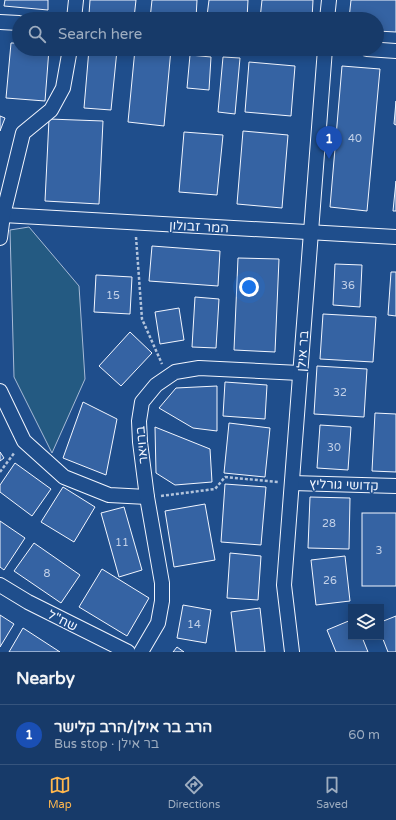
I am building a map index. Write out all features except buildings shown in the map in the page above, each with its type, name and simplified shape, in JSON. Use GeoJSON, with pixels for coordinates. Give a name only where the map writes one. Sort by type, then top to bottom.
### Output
{"type":"FeatureCollection","features":[{"type":"Feature","properties":{"kind":"street"},"geometry":{"type":"LineString","coordinates":[[75,12],[76,0]]}},
{"type":"Feature","properties":{"kind":"street"},"geometry":{"type":"LineString","coordinates":[[328,12],[329,0]]}},
{"type":"Feature","properties":{"kind":"street"},"geometry":{"type":"LineString","coordinates":[[0,22],[12,23]]}},
{"type":"Feature","properties":{"kind":"street"},"geometry":{"type":"LineString","coordinates":[[384,50],[396,51]]}},
{"type":"Feature","properties":{"kind":"street"},"geometry":{"type":"LineString","coordinates":[[0,238],[3,215],[23,133],[51,110],[63,88],[69,56]]}},
{"type":"Feature","properties":{"kind":"street","name":"בר אילן"},"geometry":{"type":"LineString","coordinates":[[292,652],[284,585],[324,56]]}},
{"type":"Feature","properties":{"kind":"street","name":"המר זבולון"},"geometry":{"type":"LineString","coordinates":[[3,215],[396,237]]}},
{"type":"Feature","properties":{"kind":"street","name":"ברויאר"},"geometry":{"type":"LineString","coordinates":[[141,652],[158,623],[162,601],[162,584],[147,497],[140,442],[139,421],[142,402],[156,385],[175,372],[199,368],[300,373]]}},
{"type":"Feature","properties":{"kind":"street"},"geometry":{"type":"LineString","coordinates":[[0,391],[24,441],[64,477],[109,495],[147,497]]}},
{"type":"Feature","properties":{"kind":"street","name":"קדושי גורליץ"},"geometry":{"type":"LineString","coordinates":[[292,483],[396,486]]}},
{"type":"Feature","properties":{"kind":"street","name":"שח\"ל"},"geometry":{"type":"LineString","coordinates":[[0,585],[28,602],[128,652]]}},
{"type":"Feature","properties":{"kind":"path"},"geometry":{"type":"LineString","coordinates":[[135,223],[142,319],[168,377]]}},
{"type":"Feature","properties":{"kind":"path"},"geometry":{"type":"LineString","coordinates":[[0,472],[24,441]]}},
{"type":"Feature","properties":{"kind":"path"},"geometry":{"type":"LineString","coordinates":[[147,497],[215,489],[225,478],[292,483]]}},
{"type":"Feature","properties":{"kind":"shaded area"},"geometry":{"type":"Polygon","coordinates":[[[29,227],[79,286],[85,379],[52,453],[14,377],[10,230],[29,227]]]}},
{"type":"Feature","properties":{"kind":"place","name":"הרב בר אילן/הרב קלישר"},"geometry":{"type":"Point","coordinates":[329,159]}}]}
